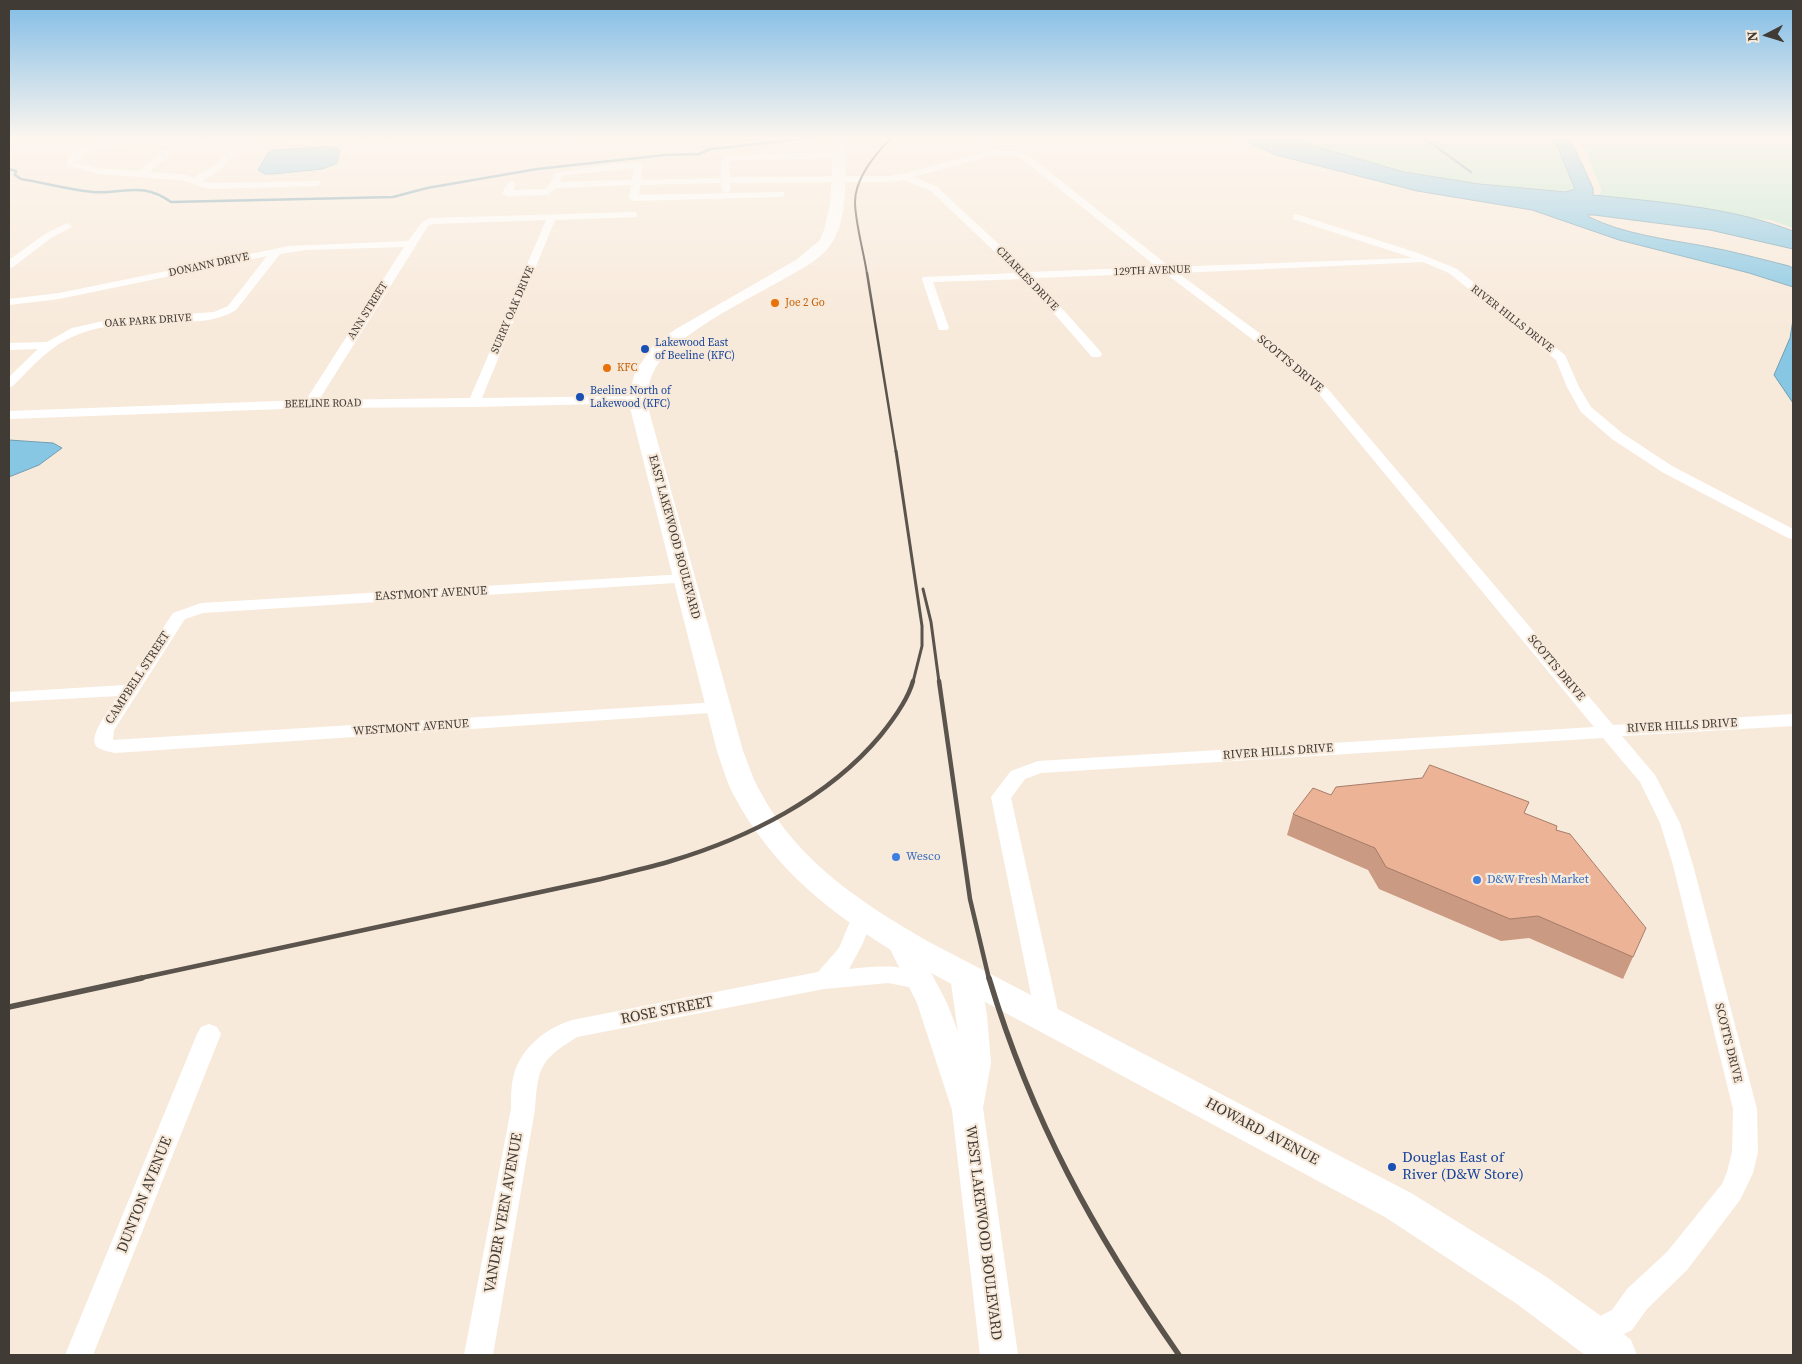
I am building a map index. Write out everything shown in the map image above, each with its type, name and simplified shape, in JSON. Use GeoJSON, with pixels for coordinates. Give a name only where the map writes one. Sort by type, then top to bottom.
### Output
{"type":"FeatureCollection","features":[{"type":"Feature","properties":{"kind":"main road","name":"EAST LAKEWOOD BOULEVARD"},"geometry":{"type":"LineString","coordinates":[[836,200],[832,230],[822,246],[801,263],[682,332],[660,350],[644,372],[637,400],[730,751],[743,784],[765,824],[782,848],[807,874],[835,898],[913,957]]}},
{"type":"Feature","properties":{"kind":"main road","name":"HOWARD AVENUE"},"geometry":{"type":"LineString","coordinates":[[913,957],[965,976],[1398,1205],[1531,1290],[1604,1345]]}},
{"type":"Feature","properties":{"kind":"street","name":"CHARLES DRIVE"},"geometry":{"type":"LineString","coordinates":[[945,200],[1026,275],[1096,354]]}},
{"type":"Feature","properties":{"kind":"street","name":"SCOTTS DRIVE"},"geometry":{"type":"LineString","coordinates":[[1079,200],[1168,270],[1281,355],[1323,391],[1609,730],[1648,779],[1670,823],[1683,865],[1740,1086],[1745,1110],[1745,1152],[1740,1173],[1731,1192],[1716,1214],[1678,1261],[1637,1299],[1604,1345]]}},
{"type":"Feature","properties":{"kind":"street"},"geometry":{"type":"LineString","coordinates":[[552,218],[634,215]]}},
{"type":"Feature","properties":{"kind":"street","name":"RIVER HILLS DRIVE"},"geometry":{"type":"LineString","coordinates":[[1296,216],[1429,261],[1453,271],[1561,358],[1573,387],[1586,409],[1617,436],[1667,469],[1793,535]]}},
{"type":"Feature","properties":{"kind":"street","name":"ANN STREET"},"geometry":{"type":"LineString","coordinates":[[310,404],[425,224],[430,221],[552,218]]}},
{"type":"Feature","properties":{"kind":"street","name":"SURRY OAK DRIVE"},"geometry":{"type":"LineString","coordinates":[[474,403],[552,218]]}},
{"type":"Feature","properties":{"kind":"street"},"geometry":{"type":"LineString","coordinates":[[9,265],[48,236],[67,226]]}},
{"type":"Feature","properties":{"kind":"street","name":"DONANN DRIVE"},"geometry":{"type":"LineString","coordinates":[[9,302],[59,296],[306,247],[411,244]]}},
{"type":"Feature","properties":{"kind":"street","name":"OAK PARK DRIVE"},"geometry":{"type":"LineString","coordinates":[[9,383],[49,345],[70,334],[102,324],[210,317],[225,313],[232,308],[276,252]]}},
{"type":"Feature","properties":{"kind":"street","name":"129TH AVENUE"},"geometry":{"type":"LineString","coordinates":[[943,328],[927,279],[1429,261]]}},
{"type":"Feature","properties":{"kind":"street"},"geometry":{"type":"LineString","coordinates":[[9,346],[49,345]]}},
{"type":"Feature","properties":{"kind":"street","name":"BEELINE ROAD"},"geometry":{"type":"LineString","coordinates":[[9,416],[310,404],[637,400]]}},
{"type":"Feature","properties":{"kind":"street","name":"EASTMONT AVENUE"},"geometry":{"type":"LineString","coordinates":[[179,616],[201,608],[685,579]]}},
{"type":"Feature","properties":{"kind":"street","name":"CAMPBELL STREET"},"geometry":{"type":"LineString","coordinates":[[104,743],[105,730],[179,616]]}},
{"type":"Feature","properties":{"kind":"street"},"geometry":{"type":"LineString","coordinates":[[9,697],[130,690]]}},
{"type":"Feature","properties":{"kind":"street","name":"WESTMONT AVENUE"},"geometry":{"type":"LineString","coordinates":[[104,743],[115,747],[719,708]]}},
{"type":"Feature","properties":{"kind":"street","name":"RIVER HILLS DRIVE"},"geometry":{"type":"LineString","coordinates":[[1048,1019],[1002,811],[1001,797],[1018,776],[1038,767],[1793,720]]}},
{"type":"Feature","properties":{"kind":"street"},"geometry":{"type":"LineString","coordinates":[[824,980],[847,957],[862,918]]}},
{"type":"Feature","properties":{"kind":"street","name":"ROSE STREET"},"geometry":{"type":"LineString","coordinates":[[527,1070],[535,1056],[552,1041],[572,1030],[824,980],[888,974],[913,957]]}},
{"type":"Feature","properties":{"kind":"street","name":"WEST LAKEWOOD BOULEVARD"},"geometry":{"type":"LineString","coordinates":[[913,957],[946,1037],[968,1110],[999,1355]]}},
{"type":"Feature","properties":{"kind":"street","name":"WEST LAKEWOOD BOULEVARD"},"geometry":{"type":"LineString","coordinates":[[965,976],[972,1015],[976,1063],[968,1110]]}},
{"type":"Feature","properties":{"kind":"street","name":"DUNTON AVENUE"},"geometry":{"type":"LineString","coordinates":[[79,1355],[209,1034]]}},
{"type":"Feature","properties":{"kind":"street","name":"VANDER VEEN AVENUE"},"geometry":{"type":"LineString","coordinates":[[478,1355],[523,1109],[527,1070]]}},
{"type":"Feature","properties":{"kind":"green space"},"geometry":{"type":"Polygon","coordinates":[[[1605,200],[1793,200],[1793,228],[1771,220],[1668,211],[1605,200]]]}},
{"type":"Feature","properties":{"kind":"water"},"geometry":{"type":"Polygon","coordinates":[[[1469,200],[1640,200],[1745,216],[1793,231],[1793,249],[1710,230],[1588,215],[1602,223],[1630,232],[1725,250],[1789,266],[1793,268],[1793,287],[1749,273],[1619,240],[1532,210],[1469,200]]]}},
{"type":"Feature","properties":{"kind":"water"},"geometry":{"type":"Polygon","coordinates":[[[1793,320],[1793,403],[1774,375],[1790,338],[1793,320]]]}},
{"type":"Feature","properties":{"kind":"water"},"geometry":{"type":"Polygon","coordinates":[[[9,440],[53,443],[62,448],[39,465],[9,477],[9,440]]]}},
{"type":"Feature","properties":{"kind":"building","name":"D&W Fresh Market"},"geometry":{"type":"Polygon","coordinates":[[[1430,765],[1529,802],[1524,813],[1557,826],[1556,830],[1570,834],[1646,928],[1633,957],[1538,916],[1510,919],[1386,867],[1375,848],[1293,814],[1313,788],[1331,795],[1336,787],[1422,778],[1430,765]]]}},
{"type":"Feature","properties":{"kind":"waterway"},"geometry":{"type":"LineString","coordinates":[[167,200],[171,202],[275,200]]}},
{"type":"Feature","properties":{"kind":"railway"},"geometry":{"type":"LineString","coordinates":[[855,200],[856,219],[867,274]]}},
{"type":"Feature","properties":{"kind":"railway"},"geometry":{"type":"LineString","coordinates":[[867,273],[896,452]]}},
{"type":"Feature","properties":{"kind":"railway"},"geometry":{"type":"LineString","coordinates":[[896,451],[922,626],[922,646],[913,682]]}},
{"type":"Feature","properties":{"kind":"railway"},"geometry":{"type":"LineString","coordinates":[[923,589],[931,622],[939,682]]}},
{"type":"Feature","properties":{"kind":"railway"},"geometry":{"type":"LineString","coordinates":[[136,979],[601,879],[662,864],[700,852],[757,828],[785,813],[811,797],[836,778],[859,758],[885,730],[904,703],[913,681]]}},
{"type":"Feature","properties":{"kind":"railway"},"geometry":{"type":"LineString","coordinates":[[939,681],[970,899],[989,979]]}},
{"type":"Feature","properties":{"kind":"railway"},"geometry":{"type":"LineString","coordinates":[[9,1007],[142,978]]}},
{"type":"Feature","properties":{"kind":"railway"},"geometry":{"type":"LineString","coordinates":[[989,978],[1025,1080],[1068,1174],[1120,1265],[1179,1355]]}},
{"type":"Feature","properties":{"kind":"place","name":"Joe 2 Go"},"geometry":{"type":"Point","coordinates":[775,303]}},
{"type":"Feature","properties":{"kind":"place","name":"Lakewood East of Beeline (KFC)"},"geometry":{"type":"Point","coordinates":[645,349]}},
{"type":"Feature","properties":{"kind":"place","name":"KFC"},"geometry":{"type":"Point","coordinates":[607,368]}},
{"type":"Feature","properties":{"kind":"place","name":"Beeline North of Lakewood (KFC)"},"geometry":{"type":"Point","coordinates":[580,397]}},
{"type":"Feature","properties":{"kind":"place","name":"Wesco"},"geometry":{"type":"Point","coordinates":[896,857]}},
{"type":"Feature","properties":{"kind":"place","name":"D&W Fresh Market"},"geometry":{"type":"Point","coordinates":[1477,880]}},
{"type":"Feature","properties":{"kind":"place","name":"Douglas East of River (D&W Store)"},"geometry":{"type":"Point","coordinates":[1392,1167]}}]}
